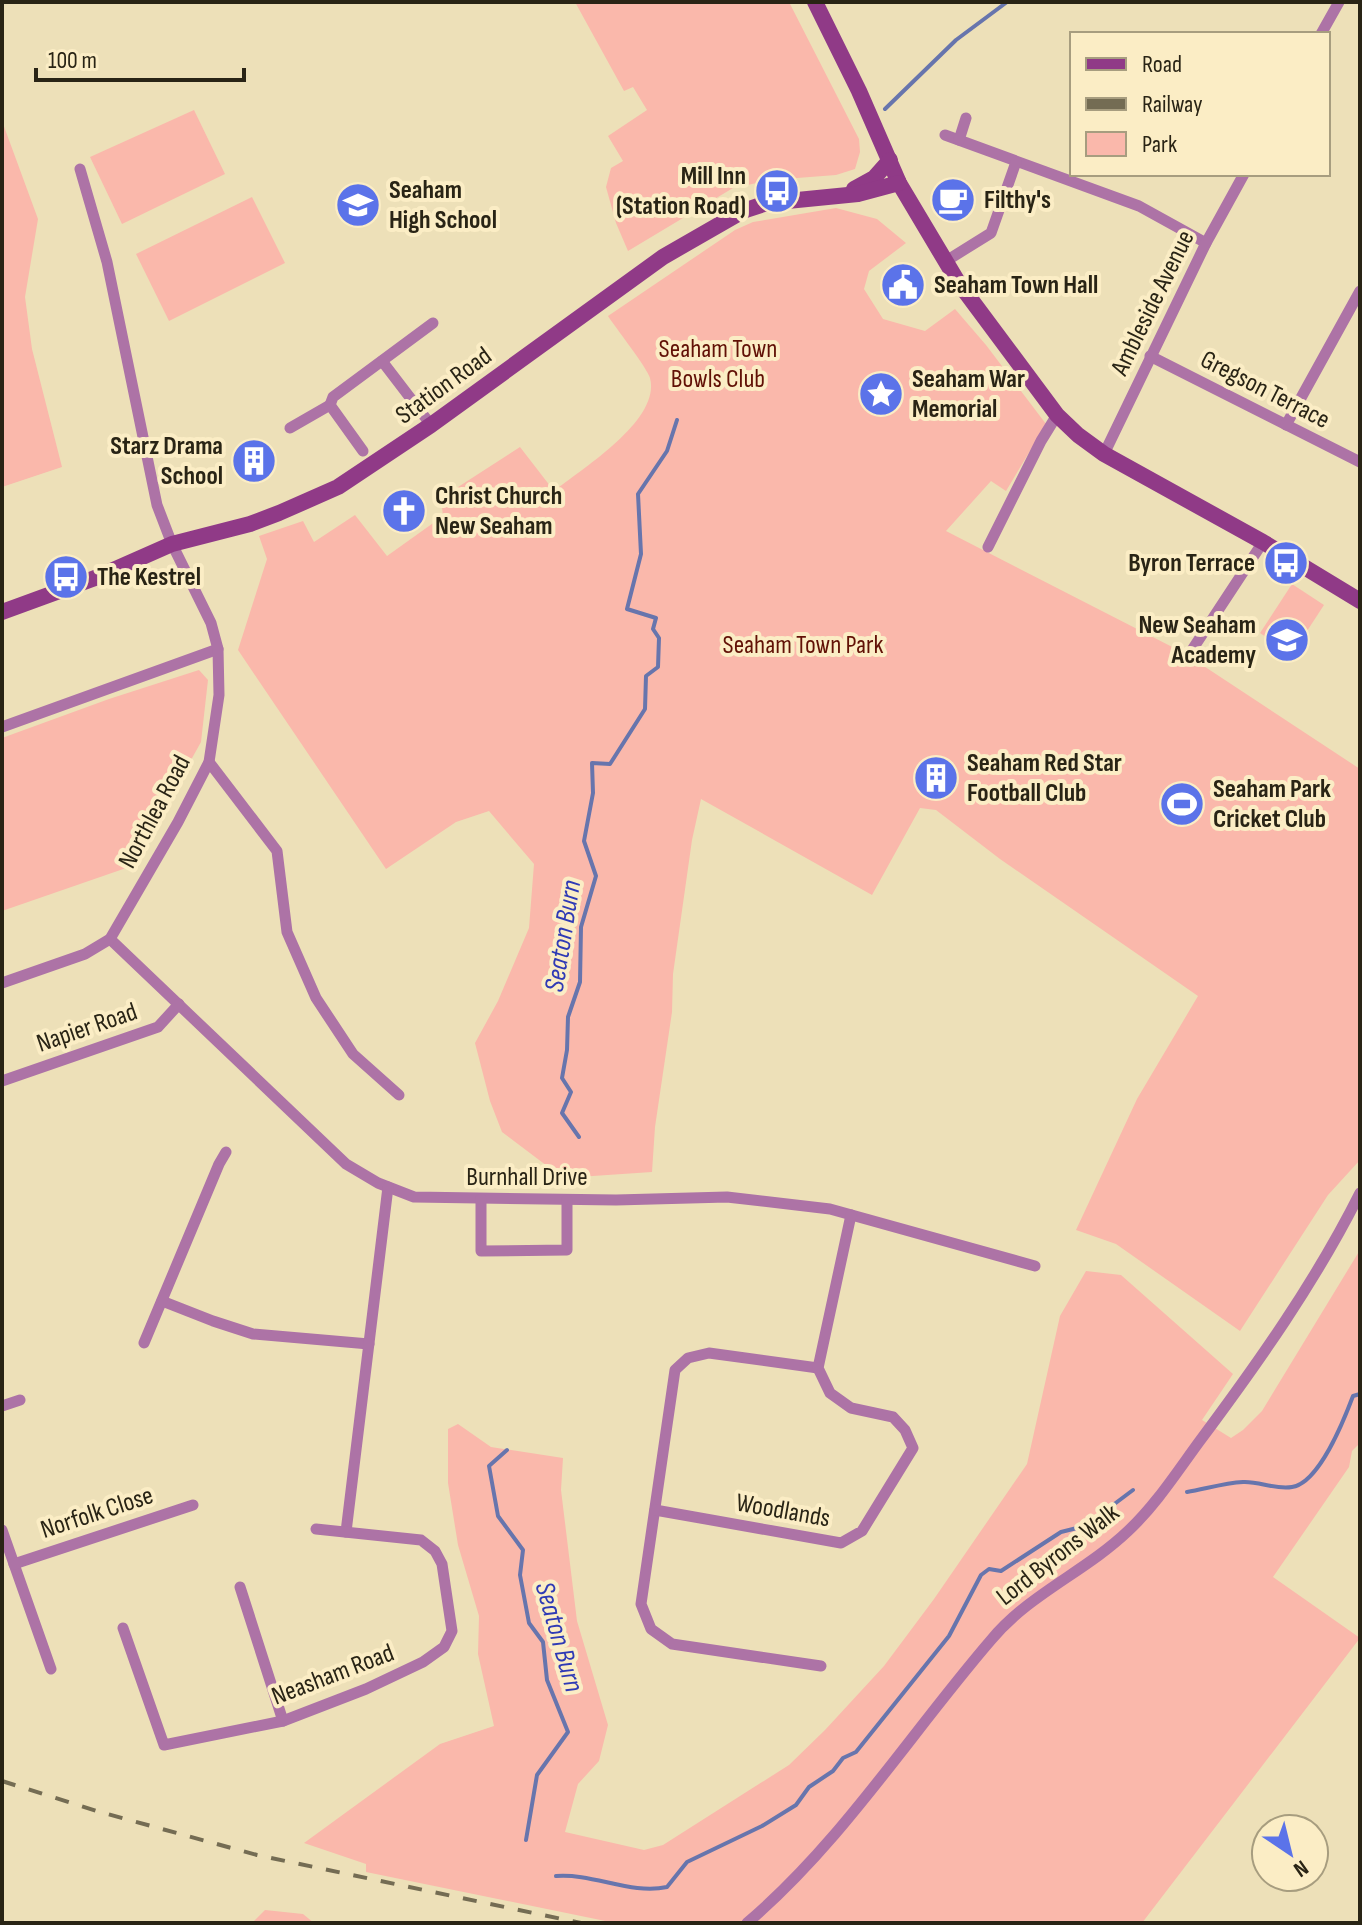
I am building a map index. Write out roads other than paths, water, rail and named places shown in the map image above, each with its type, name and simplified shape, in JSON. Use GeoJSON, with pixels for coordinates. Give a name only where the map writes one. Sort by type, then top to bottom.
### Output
{"type":"FeatureCollection","features":[{"type":"Feature","properties":{"kind":"main road"},"geometry":{"type":"LineString","coordinates":[[815,2],[899,183],[958,282],[1057,415],[1104,454],[1263,542],[1360,601]]}},
{"type":"Feature","properties":{"kind":"main road"},"geometry":{"type":"LineString","coordinates":[[843,196],[874,178],[890,160]]}},
{"type":"Feature","properties":{"kind":"main road","name":"Station Road"},"geometry":{"type":"LineString","coordinates":[[2,612],[95,578],[172,544],[250,524],[305,503],[373,465],[651,265],[743,211],[767,203],[843,196],[899,183]]}},
{"type":"Feature","properties":{"kind":"street"},"geometry":{"type":"LineString","coordinates":[[1322,32],[1339,2]]}},
{"type":"Feature","properties":{"kind":"street"},"geometry":{"type":"LineString","coordinates":[[959,140],[966,118]]}},
{"type":"Feature","properties":{"kind":"street"},"geometry":{"type":"LineString","coordinates":[[945,135],[1139,206],[1206,243]]}},
{"type":"Feature","properties":{"kind":"street"},"geometry":{"type":"LineString","coordinates":[[946,261],[991,233],[1016,162]]}},
{"type":"Feature","properties":{"kind":"street","name":"Northlea Road"},"geometry":{"type":"LineString","coordinates":[[80,169],[110,276],[157,505],[172,544],[211,623],[218,649],[219,695],[209,762],[110,939]]}},
{"type":"Feature","properties":{"kind":"street","name":"Ambleside Avenue"},"geometry":{"type":"LineString","coordinates":[[1104,454],[1206,243],[1243,176]]}},
{"type":"Feature","properties":{"kind":"street"},"geometry":{"type":"LineString","coordinates":[[1286,425],[1360,291]]}},
{"type":"Feature","properties":{"kind":"street"},"geometry":{"type":"LineString","coordinates":[[290,428],[330,405],[333,397],[433,323]]}},
{"type":"Feature","properties":{"kind":"street","name":"Gregson Terrace"},"geometry":{"type":"LineString","coordinates":[[1150,356],[1360,462]]}},
{"type":"Feature","properties":{"kind":"street"},"geometry":{"type":"LineString","coordinates":[[382,361],[431,425]]}},
{"type":"Feature","properties":{"kind":"street"},"geometry":{"type":"LineString","coordinates":[[330,405],[363,451]]}},
{"type":"Feature","properties":{"kind":"street"},"geometry":{"type":"LineString","coordinates":[[988,547],[1010,499],[1057,415]]}},
{"type":"Feature","properties":{"kind":"street"},"geometry":{"type":"LineString","coordinates":[[1190,653],[1263,542]]}},
{"type":"Feature","properties":{"kind":"street"},"geometry":{"type":"LineString","coordinates":[[2,727],[218,649]]}},
{"type":"Feature","properties":{"kind":"street"},"geometry":{"type":"LineString","coordinates":[[209,762],[277,851],[287,932],[316,998],[353,1054],[399,1095]]}},
{"type":"Feature","properties":{"kind":"street"},"geometry":{"type":"LineString","coordinates":[[2,983],[85,954],[110,939]]}},
{"type":"Feature","properties":{"kind":"street","name":"Burnhall Drive"},"geometry":{"type":"LineString","coordinates":[[110,939],[346,1164],[414,1197],[567,1200],[727,1197],[830,1209],[1035,1266]]}},
{"type":"Feature","properties":{"kind":"street","name":"Napier Road"},"geometry":{"type":"LineString","coordinates":[[2,1081],[158,1027],[179,1004]]}},
{"type":"Feature","properties":{"kind":"street"},"geometry":{"type":"LineString","coordinates":[[144,1343],[226,1152]]}},
{"type":"Feature","properties":{"kind":"street"},"geometry":{"type":"LineString","coordinates":[[346,1532],[388,1187]]}},
{"type":"Feature","properties":{"kind":"street","name":"Lord Byrons Walk"},"geometry":{"type":"LineString","coordinates":[[747,1923],[801,1872],[1013,1616],[1034,1598],[1106,1550],[1144,1514],[1241,1386],[1341,1230],[1360,1193]]}},
{"type":"Feature","properties":{"kind":"street"},"geometry":{"type":"LineString","coordinates":[[481,1199],[481,1251],[567,1250],[567,1200]]}},
{"type":"Feature","properties":{"kind":"street"},"geometry":{"type":"LineString","coordinates":[[821,1666],[672,1644],[651,1629],[641,1604],[675,1370],[688,1358],[709,1353],[818,1368],[851,1215]]}},
{"type":"Feature","properties":{"kind":"street"},"geometry":{"type":"LineString","coordinates":[[162,1301],[253,1334],[369,1344]]}},
{"type":"Feature","properties":{"kind":"street","name":"Woodlands"},"geometry":{"type":"LineString","coordinates":[[655,1510],[841,1543],[862,1531],[913,1448],[905,1430],[893,1417],[851,1408],[830,1393],[818,1368]]}},
{"type":"Feature","properties":{"kind":"street"},"geometry":{"type":"LineString","coordinates":[[2,1406],[20,1400]]}},
{"type":"Feature","properties":{"kind":"street","name":"Norfolk Close"},"geometry":{"type":"LineString","coordinates":[[14,1564],[193,1505]]}},
{"type":"Feature","properties":{"kind":"street","name":"Neasham Road"},"geometry":{"type":"LineString","coordinates":[[123,1628],[164,1745],[283,1721],[366,1689],[423,1662],[444,1647],[452,1631],[442,1564],[435,1551],[421,1540],[316,1529]]}},
{"type":"Feature","properties":{"kind":"street"},"geometry":{"type":"LineString","coordinates":[[2,1530],[51,1669]]}},
{"type":"Feature","properties":{"kind":"street"},"geometry":{"type":"LineString","coordinates":[[240,1587],[283,1721]]}},
{"type":"Feature","properties":{"kind":"waterway"},"geometry":{"type":"LineString","coordinates":[[885,109],[956,40],[1007,2]]}},
{"type":"Feature","properties":{"kind":"waterway","name":"Seaton Burn"},"geometry":{"type":"LineString","coordinates":[[579,1137],[562,1113],[571,1092],[562,1078],[568,1017],[580,982],[581,927],[596,876],[584,841],[593,793],[592,763],[610,764],[645,709],[646,676],[658,667],[659,638],[653,629],[656,618],[627,609],[641,554],[638,494],[667,451],[677,420]]}},
{"type":"Feature","properties":{"kind":"waterway"},"geometry":{"type":"LineString","coordinates":[[1187,1492],[1243,1482],[1286,1488],[1302,1483],[1321,1463],[1353,1396],[1360,1394]]}},
{"type":"Feature","properties":{"kind":"waterway","name":"Seaton Burn"},"geometry":{"type":"LineString","coordinates":[[507,1450],[489,1466],[498,1516],[523,1550],[520,1575],[529,1623],[543,1642],[547,1680],[568,1732],[537,1775],[526,1840]]}},
{"type":"Feature","properties":{"kind":"waterway"},"geometry":{"type":"LineString","coordinates":[[556,1876],[640,1888],[667,1887],[687,1862],[762,1826],[796,1805],[809,1787],[833,1771],[843,1758],[856,1752],[949,1636],[981,1575],[989,1569],[1001,1571],[1061,1532],[1085,1526],[1133,1490]]}},
{"type":"Feature","properties":{"kind":"railway"},"geometry":{"type":"LineString","coordinates":[[2,1781],[100,1812],[257,1855],[581,1923]]}},
{"type":"Feature","properties":{"kind":"place","name":"Mill Inn (Station Road)"},"geometry":{"type":"Point","coordinates":[777,191]}},
{"type":"Feature","properties":{"kind":"place","name":"Filthy's"},"geometry":{"type":"Point","coordinates":[953,200]}},
{"type":"Feature","properties":{"kind":"place","name":"Seaham High School"},"geometry":{"type":"Point","coordinates":[358,205]}},
{"type":"Feature","properties":{"kind":"place","name":"Seaham Town Hall"},"geometry":{"type":"Point","coordinates":[903,285]}},
{"type":"Feature","properties":{"kind":"place","name":"Seaham War Memorial"},"geometry":{"type":"Point","coordinates":[881,394]}},
{"type":"Feature","properties":{"kind":"place","name":"Starz Drama School"},"geometry":{"type":"Point","coordinates":[254,461]}},
{"type":"Feature","properties":{"kind":"place","name":"Christ Church New Seaham"},"geometry":{"type":"Point","coordinates":[404,511]}},
{"type":"Feature","properties":{"kind":"place","name":"Byron Terrace"},"geometry":{"type":"Point","coordinates":[1286,563]}},
{"type":"Feature","properties":{"kind":"place","name":"The Kestrel"},"geometry":{"type":"Point","coordinates":[66,577]}},
{"type":"Feature","properties":{"kind":"place","name":"New Seaham Academy"},"geometry":{"type":"Point","coordinates":[1287,640]}},
{"type":"Feature","properties":{"kind":"place","name":"Seaham Red Star Football Club"},"geometry":{"type":"Point","coordinates":[936,778]}},
{"type":"Feature","properties":{"kind":"place","name":"Seaham Park Cricket Club"},"geometry":{"type":"Point","coordinates":[1182,804]}},
{"type":"Feature","properties":{"kind":"park label","name":"Seaham Town Bowls Club"},"geometry":{"type":"Point","coordinates":[718,364]}},
{"type":"Feature","properties":{"kind":"park label","name":"Seaham Town Park"},"geometry":{"type":"Point","coordinates":[803,645]}}]}
